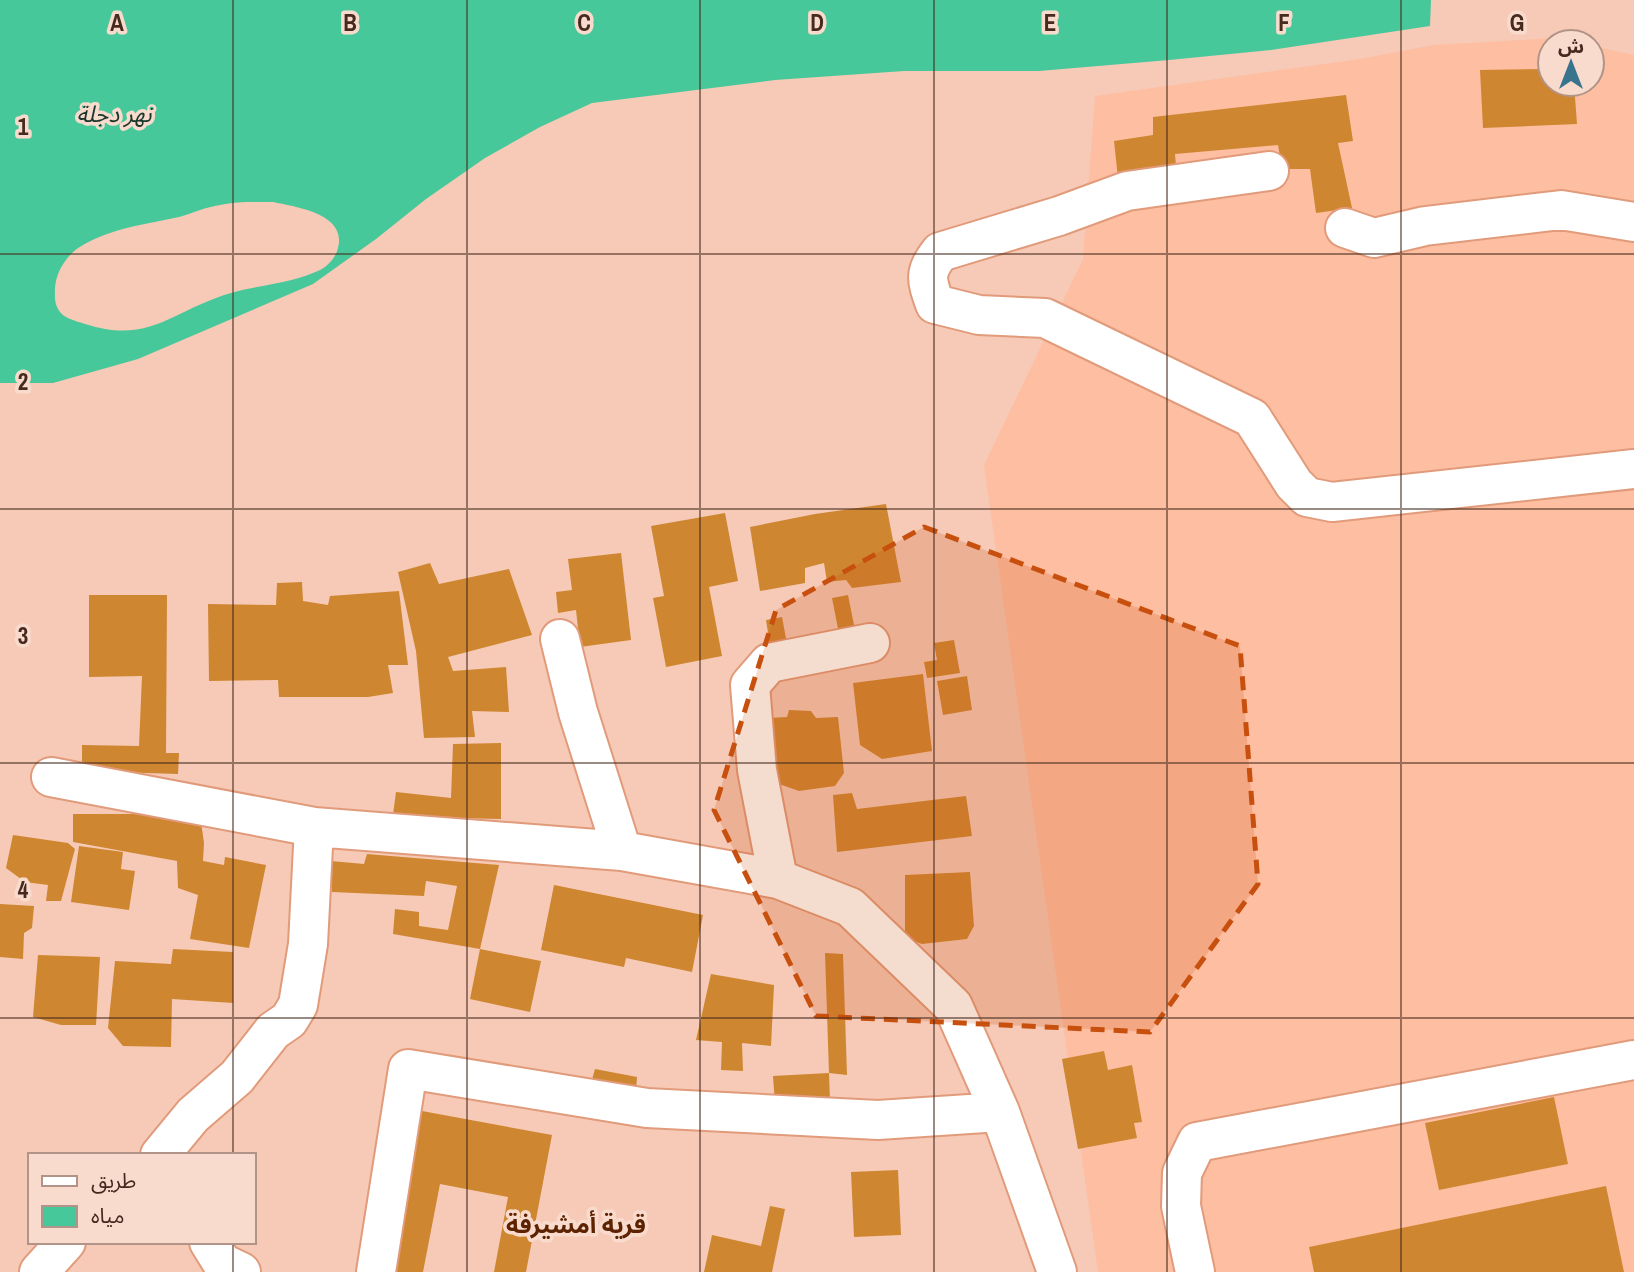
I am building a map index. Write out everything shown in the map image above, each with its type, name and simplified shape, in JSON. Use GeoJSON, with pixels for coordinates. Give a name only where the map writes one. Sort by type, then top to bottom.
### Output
{"type":"FeatureCollection","features":[{"type":"Feature","properties":{"kind":"street"},"geometry":{"type":"LineString","coordinates":[[1269,171],[1126,191],[1059,216],[940,252],[928,268],[928,286],[935,304],[979,315],[1045,318],[1252,418],[1294,484],[1307,497],[1332,502],[1634,469]]}},
{"type":"Feature","properties":{"kind":"street"},"geometry":{"type":"LineString","coordinates":[[1345,228],[1374,238],[1425,226],[1561,210],[1634,222]]}},
{"type":"Feature","properties":{"kind":"street"},"geometry":{"type":"LineString","coordinates":[[560,639],[578,712],[622,850]]}},
{"type":"Feature","properties":{"kind":"street"},"geometry":{"type":"LineString","coordinates":[[778,879],[757,770],[750,685],[769,663],[870,643]]}},
{"type":"Feature","properties":{"kind":"street"},"geometry":{"type":"LineString","coordinates":[[51,777],[314,827],[622,850],[778,879],[850,907],[953,1006],[1000,1112],[1057,1272]]}},
{"type":"Feature","properties":{"kind":"street"},"geometry":{"type":"LineString","coordinates":[[162,1153],[194,1115],[237,1077],[273,1031],[289,1020],[298,1005],[308,944],[314,827]]}},
{"type":"Feature","properties":{"kind":"street"},"geometry":{"type":"LineString","coordinates":[[1195,1272],[1181,1206],[1182,1173],[1197,1142],[1634,1060]]}},
{"type":"Feature","properties":{"kind":"street"},"geometry":{"type":"LineString","coordinates":[[376,1272],[408,1069],[647,1108],[878,1120],[1000,1112]]}},
{"type":"Feature","properties":{"kind":"street"},"geometry":{"type":"LineString","coordinates":[[39,1272],[64,1244]]}},
{"type":"Feature","properties":{"kind":"street"},"geometry":{"type":"LineString","coordinates":[[210,1244],[222,1263],[241,1272]]}},
{"type":"Feature","properties":{"kind":"highlighted area"},"geometry":{"type":"Polygon","coordinates":[[[924,527],[1240,646],[1258,884],[1150,1032],[816,1016],[714,810],[776,610],[924,527]]]}},
{"type":"Feature","properties":{"kind":"shaded area"},"geometry":{"type":"Polygon","coordinates":[[[1536,39],[1536,98],[1606,98],[1606,49],[1634,55],[1634,1272],[1098,1272],[984,465],[1083,259],[1095,96],[1360,59],[1433,45],[1536,39]]]}},
{"type":"Feature","properties":{"kind":"water","name":"نهر دجلة"},"geometry":{"type":"Polygon","coordinates":[[[0,0],[1431,0],[1430,26],[1271,50],[1039,71],[904,71],[775,80],[592,103],[540,127],[485,158],[313,284],[138,359],[53,383],[0,383],[0,0]],[[240,202],[210,207],[94,239],[72,253],[60,269],[55,288],[57,306],[63,315],[85,324],[108,329],[145,328],[210,300],[303,277],[329,264],[338,248],[339,236],[335,227],[318,214],[273,202],[240,202]]]}},
{"type":"Feature","properties":{"kind":"building"},"geometry":{"type":"Polygon","coordinates":[[[1536,69],[1536,98],[1575,98],[1577,124],[1483,128],[1480,70],[1536,69]]]}},
{"type":"Feature","properties":{"kind":"building"},"geometry":{"type":"Polygon","coordinates":[[[1346,95],[1353,141],[1338,143],[1352,208],[1316,213],[1310,169],[1282,169],[1278,145],[1175,154],[1176,166],[1118,178],[1114,141],[1153,135],[1153,117],[1346,95]]]}},
{"type":"Feature","properties":{"kind":"building"},"geometry":{"type":"Polygon","coordinates":[[[886,504],[901,582],[852,588],[846,580],[827,582],[824,563],[805,568],[805,583],[760,591],[750,527],[886,504]]]}},
{"type":"Feature","properties":{"kind":"building"},"geometry":{"type":"Polygon","coordinates":[[[725,513],[738,581],[709,587],[722,656],[666,667],[653,598],[664,596],[651,526],[725,513]]]}},
{"type":"Feature","properties":{"kind":"building"},"geometry":{"type":"Polygon","coordinates":[[[621,553],[631,640],[580,647],[576,610],[558,613],[556,592],[572,590],[568,559],[621,553]]]}},
{"type":"Feature","properties":{"kind":"building"},"geometry":{"type":"Polygon","coordinates":[[[430,563],[439,584],[509,569],[532,635],[448,657],[453,671],[506,667],[509,712],[472,711],[475,737],[424,738],[416,651],[398,572],[430,563]]]}},
{"type":"Feature","properties":{"kind":"building"},"geometry":{"type":"Polygon","coordinates":[[[302,582],[303,601],[328,605],[330,596],[399,591],[408,665],[388,665],[393,693],[368,697],[279,697],[278,680],[209,681],[208,604],[276,605],[277,583],[302,582]]]}},
{"type":"Feature","properties":{"kind":"building"},"geometry":{"type":"Polygon","coordinates":[[[89,595],[167,595],[166,753],[179,753],[178,774],[82,771],[82,745],[139,746],[142,676],[89,677],[89,595]]]}},
{"type":"Feature","properties":{"kind":"building"},"geometry":{"type":"Polygon","coordinates":[[[848,595],[856,635],[840,639],[832,598],[848,595]]]}},
{"type":"Feature","properties":{"kind":"building"},"geometry":{"type":"Polygon","coordinates":[[[782,617],[788,649],[771,652],[766,620],[782,617]]]}},
{"type":"Feature","properties":{"kind":"building"},"geometry":{"type":"Polygon","coordinates":[[[954,640],[960,673],[927,678],[924,662],[937,660],[934,643],[954,640]]]}},
{"type":"Feature","properties":{"kind":"building"},"geometry":{"type":"Polygon","coordinates":[[[923,674],[932,751],[882,759],[860,745],[853,683],[923,674]]]}},
{"type":"Feature","properties":{"kind":"building"},"geometry":{"type":"Polygon","coordinates":[[[967,676],[972,710],[943,715],[937,681],[967,676]]]}},
{"type":"Feature","properties":{"kind":"building"},"geometry":{"type":"Polygon","coordinates":[[[789,710],[811,711],[816,718],[838,717],[844,773],[835,786],[799,791],[776,783],[768,718],[787,717],[789,710]]]}},
{"type":"Feature","properties":{"kind":"building"},"geometry":{"type":"Polygon","coordinates":[[[501,743],[501,819],[456,818],[456,829],[392,822],[396,792],[451,798],[453,744],[501,743]]]}},
{"type":"Feature","properties":{"kind":"building"},"geometry":{"type":"Polygon","coordinates":[[[852,793],[857,809],[966,796],[972,836],[837,852],[833,795],[852,793]]]}},
{"type":"Feature","properties":{"kind":"building"},"geometry":{"type":"Polygon","coordinates":[[[73,814],[143,814],[201,822],[203,861],[224,865],[225,857],[266,865],[249,948],[190,939],[198,895],[178,888],[177,861],[73,842],[73,814]]]}},
{"type":"Feature","properties":{"kind":"building"},"geometry":{"type":"Polygon","coordinates":[[[13,835],[68,843],[75,849],[61,901],[46,901],[48,885],[25,882],[6,868],[13,835]]]}},
{"type":"Feature","properties":{"kind":"building"},"geometry":{"type":"Polygon","coordinates":[[[79,846],[123,852],[121,869],[135,871],[129,910],[71,902],[79,846]]]}},
{"type":"Feature","properties":{"kind":"building"},"geometry":{"type":"Polygon","coordinates":[[[367,854],[499,865],[480,949],[393,934],[395,909],[419,912],[419,926],[448,930],[457,886],[426,881],[424,896],[332,892],[331,861],[364,864],[367,854]]]}},
{"type":"Feature","properties":{"kind":"building"},"geometry":{"type":"Polygon","coordinates":[[[970,872],[974,926],[967,939],[922,944],[905,938],[905,875],[970,872]]]}},
{"type":"Feature","properties":{"kind":"building"},"geometry":{"type":"Polygon","coordinates":[[[554,885],[703,915],[692,972],[626,958],[624,967],[541,950],[554,885]]]}},
{"type":"Feature","properties":{"kind":"building"},"geometry":{"type":"Polygon","coordinates":[[[0,904],[34,906],[32,928],[24,933],[23,959],[0,957],[0,904]]]}},
{"type":"Feature","properties":{"kind":"building"},"geometry":{"type":"Polygon","coordinates":[[[173,949],[233,952],[233,1003],[172,999],[171,1047],[123,1046],[108,1028],[115,961],[171,964],[173,949]]]}},
{"type":"Feature","properties":{"kind":"building"},"geometry":{"type":"Polygon","coordinates":[[[480,949],[541,961],[530,1012],[470,999],[480,949]]]}},
{"type":"Feature","properties":{"kind":"building"},"geometry":{"type":"Polygon","coordinates":[[[825,953],[843,954],[847,1075],[829,1073],[825,953]]]}},
{"type":"Feature","properties":{"kind":"building"},"geometry":{"type":"Polygon","coordinates":[[[38,955],[100,957],[96,1025],[61,1025],[33,1017],[38,955]]]}},
{"type":"Feature","properties":{"kind":"building"},"geometry":{"type":"Polygon","coordinates":[[[711,974],[774,985],[771,1046],[742,1043],[743,1071],[721,1070],[722,1042],[696,1040],[711,974]]]}},
{"type":"Feature","properties":{"kind":"building"},"geometry":{"type":"Polygon","coordinates":[[[1104,1051],[1108,1070],[1132,1065],[1142,1122],[1134,1123],[1137,1138],[1078,1149],[1062,1059],[1104,1051]]]}},
{"type":"Feature","properties":{"kind":"building"},"geometry":{"type":"Polygon","coordinates":[[[595,1069],[637,1077],[636,1091],[591,1083],[595,1069]]]}},
{"type":"Feature","properties":{"kind":"building"},"geometry":{"type":"Polygon","coordinates":[[[829,1073],[830,1101],[775,1104],[773,1076],[829,1073]]]}},
{"type":"Feature","properties":{"kind":"building"},"geometry":{"type":"Polygon","coordinates":[[[1554,1097],[1568,1164],[1439,1190],[1425,1123],[1554,1097]]]}},
{"type":"Feature","properties":{"kind":"building"},"geometry":{"type":"Polygon","coordinates":[[[422,1111],[552,1135],[526,1272],[494,1272],[508,1197],[440,1184],[423,1272],[391,1272],[422,1111]]]}},
{"type":"Feature","properties":{"kind":"building"},"geometry":{"type":"Polygon","coordinates":[[[898,1170],[901,1235],[854,1237],[851,1172],[898,1170]]]}},
{"type":"Feature","properties":{"kind":"building"},"geometry":{"type":"Polygon","coordinates":[[[1606,1186],[1624,1272],[1314,1272],[1309,1247],[1606,1186]]]}},
{"type":"Feature","properties":{"kind":"building"},"geometry":{"type":"Polygon","coordinates":[[[770,1206],[785,1209],[772,1272],[704,1272],[712,1235],[761,1246],[770,1206]]]}},
{"type":"Feature","properties":{"kind":"district","name":"قرية أمشيرفة"},"geometry":{"type":"Point","coordinates":[576,1225]}}]}
